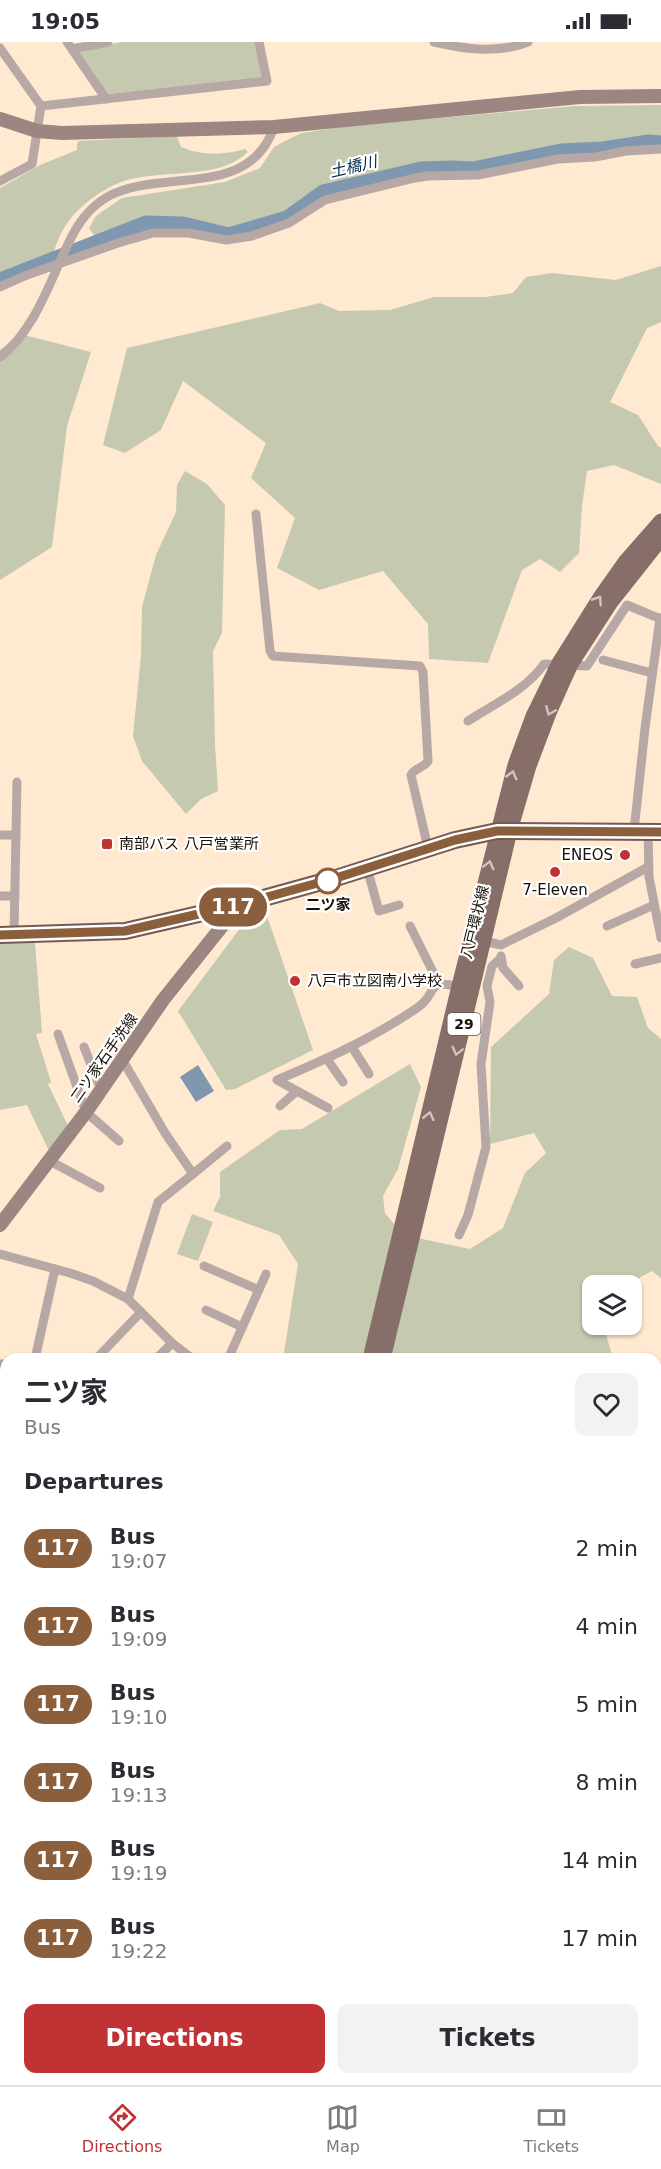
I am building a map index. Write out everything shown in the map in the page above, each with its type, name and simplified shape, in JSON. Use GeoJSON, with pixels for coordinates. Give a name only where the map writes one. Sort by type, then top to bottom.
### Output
{"type":"FeatureCollection","features":[{"type":"Feature","properties":{"kind":"highway"},"geometry":{"type":"LineString","coordinates":[[7,935],[125,931],[231,907],[455,840],[504,831],[648,831]]}},
{"type":"Feature","properties":{"kind":"main road","name":"八戸環状線"},"geometry":{"type":"LineString","coordinates":[[384,1353],[412,1215],[504,831],[565,664],[601,596],[625,562],[661,521]]}},
{"type":"Feature","properties":{"kind":"main road","name":"八戸環状線"},"geometry":{"type":"LineString","coordinates":[[565,664],[661,539]]}},
{"type":"Feature","properties":{"kind":"main road","name":"八戸環状線"},"geometry":{"type":"LineString","coordinates":[[466,988],[484,940],[504,831]]}},
{"type":"Feature","properties":{"kind":"main road","name":"八戸環状線"},"geometry":{"type":"LineString","coordinates":[[372,1353],[412,1215]]}},
{"type":"Feature","properties":{"kind":"street"},"geometry":{"type":"LineString","coordinates":[[106,99],[70,46],[108,42]]}},
{"type":"Feature","properties":{"kind":"street"},"geometry":{"type":"LineString","coordinates":[[41,106],[267,81],[260,42]]}},
{"type":"Feature","properties":{"kind":"street"},"geometry":{"type":"LineString","coordinates":[[434,42],[476,49],[504,49],[528,42]]}},
{"type":"Feature","properties":{"kind":"street"},"geometry":{"type":"LineString","coordinates":[[0,48],[41,106],[32,164],[0,181]]}},
{"type":"Feature","properties":{"kind":"street"},"geometry":{"type":"LineString","coordinates":[[0,119],[37,131],[62,133],[274,127],[580,97],[661,96]]}},
{"type":"Feature","properties":{"kind":"street"},"geometry":{"type":"LineString","coordinates":[[0,357],[13,348],[20,338],[73,232],[83,218],[106,198],[137,186],[220,176],[245,164],[270,136],[274,127]]}},
{"type":"Feature","properties":{"kind":"street"},"geometry":{"type":"LineString","coordinates":[[0,287],[118,243],[153,233],[189,233],[226,240],[252,236],[289,223],[325,200],[415,178],[478,175],[558,159],[661,149]]}},
{"type":"Feature","properties":{"kind":"street"},"geometry":{"type":"LineString","coordinates":[[256,514],[270,651],[273,656],[420,666],[423,672],[428,761],[426,765],[413,771],[411,775],[428,848]]}},
{"type":"Feature","properties":{"kind":"street"},"geometry":{"type":"LineString","coordinates":[[468,721],[526,684],[544,664],[587,666],[627,605],[661,618],[652,673],[648,831],[648,867],[661,938]]}},
{"type":"Feature","properties":{"kind":"street"},"geometry":{"type":"LineString","coordinates":[[603,660],[652,673]]}},
{"type":"Feature","properties":{"kind":"street"},"geometry":{"type":"LineString","coordinates":[[7,935],[15,896],[17,782]]}},
{"type":"Feature","properties":{"kind":"street"},"geometry":{"type":"LineString","coordinates":[[0,835],[16,836]]}},
{"type":"Feature","properties":{"kind":"street"},"geometry":{"type":"LineString","coordinates":[[484,940],[501,945],[556,918],[648,867]]}},
{"type":"Feature","properties":{"kind":"street"},"geometry":{"type":"LineString","coordinates":[[367,868],[379,911],[399,905]]}},
{"type":"Feature","properties":{"kind":"street"},"geometry":{"type":"LineString","coordinates":[[0,896],[15,896]]}},
{"type":"Feature","properties":{"kind":"street"},"geometry":{"type":"LineString","coordinates":[[607,926],[654,905]]}},
{"type":"Feature","properties":{"kind":"street","name":"二ツ家石手洗線"},"geometry":{"type":"LineString","coordinates":[[0,1225],[86,1112],[163,1000],[223,925],[231,907]]}},
{"type":"Feature","properties":{"kind":"street"},"geometry":{"type":"LineString","coordinates":[[410,926],[439,984]]}},
{"type":"Feature","properties":{"kind":"street"},"geometry":{"type":"LineString","coordinates":[[501,945],[503,968],[519,987]]}},
{"type":"Feature","properties":{"kind":"street"},"geometry":{"type":"LineString","coordinates":[[459,1235],[468,1215],[486,1148],[481,1064],[490,1002],[487,986],[492,966],[501,958]]}},
{"type":"Feature","properties":{"kind":"street"},"geometry":{"type":"LineString","coordinates":[[634,964],[661,958]]}},
{"type":"Feature","properties":{"kind":"street"},"geometry":{"type":"LineString","coordinates":[[328,1108],[277,1080],[327,1059],[387,1029],[423,1004],[432,988],[439,984],[466,988]]}},
{"type":"Feature","properties":{"kind":"street"},"geometry":{"type":"LineString","coordinates":[[58,1034],[86,1112],[119,1141]]}},
{"type":"Feature","properties":{"kind":"street"},"geometry":{"type":"LineString","coordinates":[[84,1047],[101,1090]]}},
{"type":"Feature","properties":{"kind":"street"},"geometry":{"type":"LineString","coordinates":[[352,1047],[369,1074]]}},
{"type":"Feature","properties":{"kind":"street"},"geometry":{"type":"LineString","coordinates":[[122,1059],[165,1133],[193,1173]]}},
{"type":"Feature","properties":{"kind":"street"},"geometry":{"type":"LineString","coordinates":[[327,1059],[343,1082]]}},
{"type":"Feature","properties":{"kind":"street"},"geometry":{"type":"LineString","coordinates":[[280,1106],[297,1090]]}},
{"type":"Feature","properties":{"kind":"street"},"geometry":{"type":"LineString","coordinates":[[128,1299],[158,1202],[227,1146]]}},
{"type":"Feature","properties":{"kind":"street"},"geometry":{"type":"LineString","coordinates":[[50,1161],[100,1188]]}},
{"type":"Feature","properties":{"kind":"street"},"geometry":{"type":"LineString","coordinates":[[0,1254],[93,1281],[128,1299],[185,1353]]}},
{"type":"Feature","properties":{"kind":"street"},"geometry":{"type":"LineString","coordinates":[[204,1266],[259,1290]]}},
{"type":"Feature","properties":{"kind":"street"},"geometry":{"type":"LineString","coordinates":[[35,1353],[55,1269]]}},
{"type":"Feature","properties":{"kind":"street"},"geometry":{"type":"LineString","coordinates":[[231,1353],[266,1274]]}},
{"type":"Feature","properties":{"kind":"street"},"geometry":{"type":"LineString","coordinates":[[206,1310],[242,1327]]}},
{"type":"Feature","properties":{"kind":"street"},"geometry":{"type":"LineString","coordinates":[[102,1353],[141,1312]]}},
{"type":"Feature","properties":{"kind":"street"},"geometry":{"type":"LineString","coordinates":[[162,1353],[172,1343]]}},
{"type":"Feature","properties":{"kind":"green space"},"geometry":{"type":"Polygon","coordinates":[[[122,42],[257,42],[264,75],[260,79],[107,94],[79,54],[81,50],[122,42]]]}},
{"type":"Feature","properties":{"kind":"green space"},"geometry":{"type":"Polygon","coordinates":[[[661,105],[661,139],[651,136],[647,140],[600,147],[560,147],[503,162],[474,166],[421,167],[323,189],[286,216],[230,232],[186,223],[145,221],[96,238],[89,228],[96,216],[122,198],[225,182],[260,168],[274,147],[302,133],[340,127],[575,106],[661,105]]]}},
{"type":"Feature","properties":{"kind":"green space"},"geometry":{"type":"Polygon","coordinates":[[[177,136],[181,147],[197,152],[221,153],[245,149],[248,152],[226,166],[201,171],[154,175],[124,181],[109,188],[93,197],[73,215],[61,233],[53,255],[0,277],[0,188],[40,165],[77,150],[79,141],[177,136]]]}},
{"type":"Feature","properties":{"kind":"green space"},"geometry":{"type":"Polygon","coordinates":[[[661,266],[661,322],[647,328],[610,402],[638,415],[661,448],[661,484],[614,465],[587,471],[579,553],[560,572],[540,559],[522,570],[488,663],[429,659],[428,624],[383,571],[319,590],[277,568],[295,518],[251,478],[266,443],[183,381],[161,430],[125,453],[103,445],[127,348],[320,303],[339,311],[390,310],[434,297],[485,297],[513,293],[526,277],[552,273],[616,280],[661,266]]]}},
{"type":"Feature","properties":{"kind":"green space"},"geometry":{"type":"Polygon","coordinates":[[[20,334],[91,352],[67,426],[52,547],[0,580],[0,350],[20,334]]]}},
{"type":"Feature","properties":{"kind":"green space"},"geometry":{"type":"Polygon","coordinates":[[[185,471],[207,484],[225,505],[222,633],[213,651],[218,791],[201,799],[186,814],[142,761],[133,736],[141,655],[142,607],[156,555],[176,512],[177,485],[185,471]]]}},
{"type":"Feature","properties":{"kind":"green space"},"geometry":{"type":"Polygon","coordinates":[[[267,916],[313,1050],[235,1089],[226,1090],[178,1011],[244,923],[267,916]]]}},
{"type":"Feature","properties":{"kind":"green space"},"geometry":{"type":"Polygon","coordinates":[[[0,943],[35,943],[42,1033],[36,1034],[51,1082],[48,1084],[69,1128],[50,1153],[27,1105],[0,1110],[0,943]]]}},
{"type":"Feature","properties":{"kind":"green space"},"geometry":{"type":"Polygon","coordinates":[[[569,947],[593,958],[612,996],[637,997],[648,1028],[661,1039],[661,1278],[652,1271],[642,1276],[582,1275],[582,1335],[606,1335],[611,1353],[284,1353],[298,1264],[279,1235],[213,1211],[220,1197],[220,1172],[280,1130],[302,1129],[410,1064],[421,1087],[398,1169],[383,1196],[385,1213],[403,1235],[470,1249],[503,1228],[525,1173],[546,1153],[534,1133],[490,1144],[491,1047],[549,994],[554,960],[569,947]]]}},
{"type":"Feature","properties":{"kind":"green space"},"geometry":{"type":"Polygon","coordinates":[[[192,1214],[213,1222],[198,1261],[177,1254],[192,1214]]]}},
{"type":"Feature","properties":{"kind":"water"},"geometry":{"type":"Polygon","coordinates":[[[198,1065],[214,1091],[196,1102],[180,1077],[198,1065]]]}},
{"type":"Feature","properties":{"kind":"waterway","name":"土橋川"},"geometry":{"type":"LineString","coordinates":[[0,280],[146,223],[183,224],[229,235],[287,218],[323,192],[421,169],[473,169],[561,151],[603,149],[649,142],[661,143]]}},
{"type":"Feature","properties":{"kind":"bus line","name":"117"},"geometry":{"type":"LineString","coordinates":[[0,935],[125,931],[242,904],[336,878],[455,840],[497,831],[661,832]]}},
{"type":"Feature","properties":{"kind":"place","name":"南部バス 八戸営業所"},"geometry":{"type":"Point","coordinates":[107,844]}},
{"type":"Feature","properties":{"kind":"place","name":"ENEOS"},"geometry":{"type":"Point","coordinates":[625,855]}},
{"type":"Feature","properties":{"kind":"place","name":"7-Eleven"},"geometry":{"type":"Point","coordinates":[555,872]}},
{"type":"Feature","properties":{"kind":"place","name":"二ツ家"},"geometry":{"type":"Point","coordinates":[328,881]}},
{"type":"Feature","properties":{"kind":"place","name":"八戸市立図南小学校"},"geometry":{"type":"Point","coordinates":[295,981]}}]}
